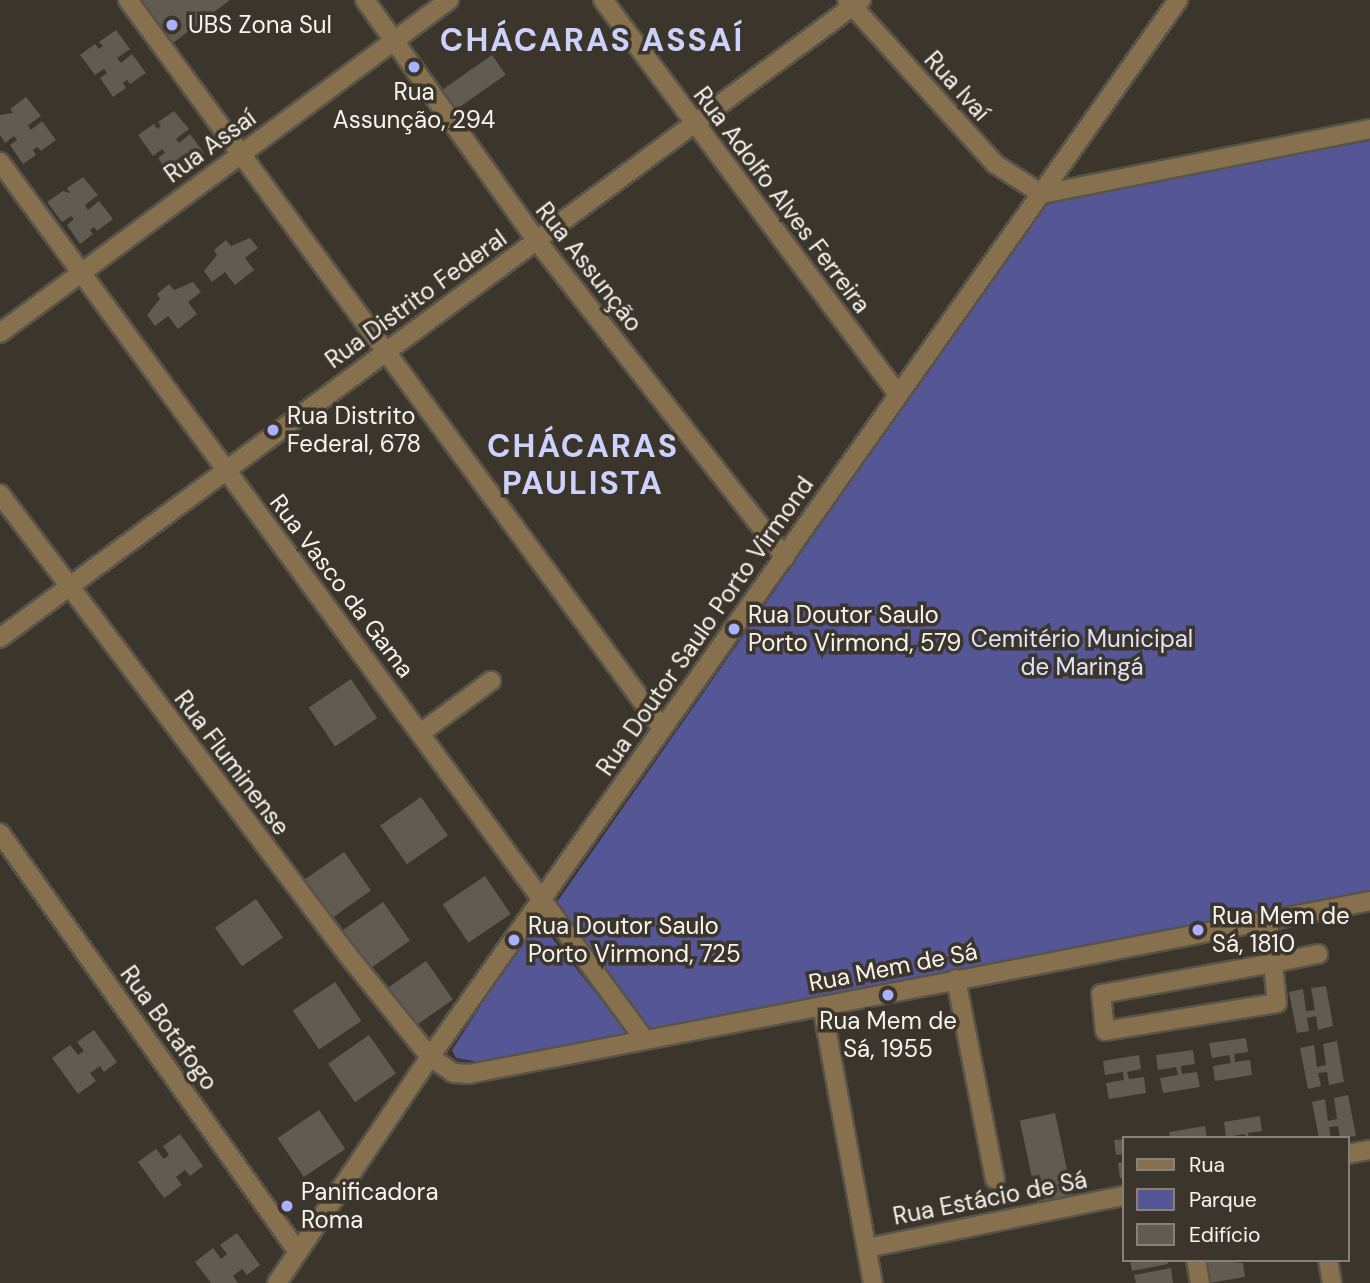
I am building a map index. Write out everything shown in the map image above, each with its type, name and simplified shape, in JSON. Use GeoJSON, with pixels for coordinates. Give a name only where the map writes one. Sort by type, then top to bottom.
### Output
{"type":"FeatureCollection","features":[{"type":"Feature","properties":{"kind":"street"},"geometry":{"type":"LineString","coordinates":[[128,0],[662,727]]}},
{"type":"Feature","properties":{"kind":"street","name":"Rua Assunção"},"geometry":{"type":"LineString","coordinates":[[365,0],[537,241],[785,557]]}},
{"type":"Feature","properties":{"kind":"street","name":"Rua Assaí"},"geometry":{"type":"LineString","coordinates":[[0,333],[449,0]]}},
{"type":"Feature","properties":{"kind":"street","name":"Rua Adolfo Alves Ferreira"},"geometry":{"type":"LineString","coordinates":[[603,0],[898,394]]}},
{"type":"Feature","properties":{"kind":"street","name":"Rua Doutor Saulo Porto Virmond"},"geometry":{"type":"LineString","coordinates":[[277,1283],[430,1057],[1178,0]]}},
{"type":"Feature","properties":{"kind":"street","name":"Rua Distrito Federal"},"geometry":{"type":"LineString","coordinates":[[0,638],[694,124],[853,2]]}},
{"type":"Feature","properties":{"kind":"street","name":"Rua Ivaí"},"geometry":{"type":"LineString","coordinates":[[853,2],[995,164],[1042,194]]}},
{"type":"Feature","properties":{"kind":"street"},"geometry":{"type":"LineString","coordinates":[[1042,194],[1370,129]]}},
{"type":"Feature","properties":{"kind":"street","name":"Rua Vasco da Gama"},"geometry":{"type":"LineString","coordinates":[[0,162],[224,472],[422,732],[645,1041]]}},
{"type":"Feature","properties":{"kind":"street","name":"Rua Fluminense"},"geometry":{"type":"LineString","coordinates":[[0,494],[68,587],[430,1057]]}},
{"type":"Feature","properties":{"kind":"street"},"geometry":{"type":"LineString","coordinates":[[422,732],[491,681]]}},
{"type":"Feature","properties":{"kind":"street","name":"Rua Botafogo"},"geometry":{"type":"LineString","coordinates":[[0,833],[298,1252]]}},
{"type":"Feature","properties":{"kind":"street","name":"Rua Mem de Sá"},"geometry":{"type":"LineString","coordinates":[[430,1057],[442,1069],[469,1074],[1370,901]]}},
{"type":"Feature","properties":{"kind":"street"},"geometry":{"type":"LineString","coordinates":[[1268,920],[1273,963],[1277,1003],[1105,1031],[1101,994],[1273,963],[1318,954]]}},
{"type":"Feature","properties":{"kind":"street"},"geometry":{"type":"LineString","coordinates":[[956,979],[995,1179]]}},
{"type":"Feature","properties":{"kind":"street"},"geometry":{"type":"LineString","coordinates":[[822,1006],[873,1283]]}},
{"type":"Feature","properties":{"kind":"street"},"geometry":{"type":"LineString","coordinates":[[1349,1154],[1370,1150]]}},
{"type":"Feature","properties":{"kind":"street","name":"Rua Estácio de Sá"},"geometry":{"type":"LineString","coordinates":[[867,1248],[1122,1196]]}},
{"type":"Feature","properties":{"kind":"street"},"geometry":{"type":"LineString","coordinates":[[1196,1262],[1200,1283]]}},
{"type":"Feature","properties":{"kind":"street"},"geometry":{"type":"LineString","coordinates":[[1328,1262],[1332,1283]]}},
{"type":"Feature","properties":{"kind":"green space","name":"Cemitério Municipal de Maringá"},"geometry":{"type":"Polygon","coordinates":[[[1370,141],[1370,891],[650,1029],[557,902],[1048,200],[1370,141]]]}},
{"type":"Feature","properties":{"kind":"green space"},"geometry":{"type":"Polygon","coordinates":[[[537,919],[629,1035],[480,1062],[456,1058],[452,1050],[537,919]]]}},
{"type":"Feature","properties":{"kind":"building","name":"UBS Zona Sul"},"geometry":{"type":"Polygon","coordinates":[[[129,0],[230,0],[165,49],[129,0]]]}},
{"type":"Feature","properties":{"kind":"building"},"geometry":{"type":"Polygon","coordinates":[[[116,30],[130,49],[117,58],[121,63],[132,54],[146,73],[130,84],[127,80],[123,83],[126,88],[113,97],[100,78],[107,73],[104,69],[95,75],[80,55],[95,44],[99,49],[103,46],[99,42],[116,30]]]}},
{"type":"Feature","properties":{"kind":"building"},"geometry":{"type":"Polygon","coordinates":[[[492,55],[506,75],[455,110],[441,91],[492,55]]]}},
{"type":"Feature","properties":{"kind":"building"},"geometry":{"type":"Polygon","coordinates":[[[26,97],[41,116],[28,125],[31,130],[42,121],[56,140],[41,151],[37,147],[33,150],[36,155],[23,164],[10,145],[17,140],[14,136],[5,143],[0,135],[0,115],[13,113],[10,109],[26,97]]]}},
{"type":"Feature","properties":{"kind":"building"},"geometry":{"type":"Polygon","coordinates":[[[174,111],[189,129],[176,139],[179,143],[190,134],[204,153],[189,164],[185,160],[181,163],[184,168],[171,177],[158,158],[165,153],[162,149],[153,156],[138,135],[154,124],[157,129],[161,126],[158,122],[174,111]]]}},
{"type":"Feature","properties":{"kind":"building"},"geometry":{"type":"Polygon","coordinates":[[[83,177],[98,195],[85,205],[88,210],[99,201],[113,219],[97,231],[94,227],[90,230],[93,234],[80,244],[67,225],[74,219],[71,216],[62,222],[47,202],[63,191],[70,193],[67,188],[83,177]]]}},
{"type":"Feature","properties":{"kind":"building"},"geometry":{"type":"Polygon","coordinates":[[[250,238],[258,248],[245,258],[254,270],[235,285],[225,272],[212,282],[204,271],[217,255],[214,250],[226,240],[231,246],[250,238]]]}},
{"type":"Feature","properties":{"kind":"building"},"geometry":{"type":"Polygon","coordinates":[[[193,282],[201,292],[188,302],[197,314],[178,329],[168,316],[155,326],[147,315],[160,299],[157,294],[169,284],[174,290],[193,282]]]}},
{"type":"Feature","properties":{"kind":"building"},"geometry":{"type":"Polygon","coordinates":[[[351,679],[377,718],[335,746],[309,708],[351,679]]]}},
{"type":"Feature","properties":{"kind":"building"},"geometry":{"type":"Polygon","coordinates":[[[421,797],[448,836],[407,864],[380,826],[421,797]]]}},
{"type":"Feature","properties":{"kind":"building"},"geometry":{"type":"Polygon","coordinates":[[[344,852],[371,891],[330,919],[303,881],[344,852]]]}},
{"type":"Feature","properties":{"kind":"building"},"geometry":{"type":"Polygon","coordinates":[[[485,876],[511,914],[468,943],[443,905],[485,876]]]}},
{"type":"Feature","properties":{"kind":"building"},"geometry":{"type":"Polygon","coordinates":[[[256,899],[283,938],[242,966],[215,928],[256,899]]]}},
{"type":"Feature","properties":{"kind":"building"},"geometry":{"type":"Polygon","coordinates":[[[383,902],[410,941],[369,969],[342,931],[383,902]]]}},
{"type":"Feature","properties":{"kind":"building"},"geometry":{"type":"Polygon","coordinates":[[[426,961],[453,1000],[412,1028],[385,990],[426,961]]]}},
{"type":"Feature","properties":{"kind":"building"},"geometry":{"type":"Polygon","coordinates":[[[335,982],[361,1021],[319,1049],[293,1011],[335,982]]]}},
{"type":"Feature","properties":{"kind":"building"},"geometry":{"type":"Polygon","coordinates":[[[1326,986],[1333,1026],[1318,1030],[1316,1016],[1307,1018],[1309,1031],[1297,1033],[1289,992],[1303,989],[1306,1011],[1315,1010],[1311,988],[1326,986]]]}},
{"type":"Feature","properties":{"kind":"building"},"geometry":{"type":"Polygon","coordinates":[[[94,1030],[117,1062],[104,1072],[100,1066],[90,1073],[96,1081],[78,1094],[52,1058],[70,1045],[78,1055],[84,1051],[77,1042],[94,1030]]]}},
{"type":"Feature","properties":{"kind":"building"},"geometry":{"type":"Polygon","coordinates":[[[369,1035],[396,1074],[355,1102],[328,1064],[369,1035]]]}},
{"type":"Feature","properties":{"kind":"building"},"geometry":{"type":"Polygon","coordinates":[[[1246,1038],[1248,1052],[1234,1054],[1235,1062],[1250,1060],[1252,1075],[1215,1081],[1213,1066],[1231,1063],[1229,1055],[1212,1058],[1209,1043],[1246,1038]]]}},
{"type":"Feature","properties":{"kind":"building"},"geometry":{"type":"Polygon","coordinates":[[[1337,1041],[1344,1082],[1329,1085],[1327,1072],[1318,1073],[1321,1086],[1308,1089],[1300,1048],[1314,1045],[1317,1067],[1326,1065],[1323,1044],[1337,1041]]]}},
{"type":"Feature","properties":{"kind":"building"},"geometry":{"type":"Polygon","coordinates":[[[1193,1050],[1195,1064],[1181,1066],[1182,1074],[1197,1072],[1200,1087],[1163,1093],[1160,1078],[1178,1075],[1176,1067],[1158,1070],[1156,1055],[1193,1050]]]}},
{"type":"Feature","properties":{"kind":"building"},"geometry":{"type":"Polygon","coordinates":[[[1139,1055],[1141,1069],[1127,1072],[1129,1079],[1144,1077],[1146,1093],[1109,1099],[1106,1083],[1124,1080],[1123,1072],[1105,1075],[1103,1061],[1139,1055]]]}},
{"type":"Feature","properties":{"kind":"building"},"geometry":{"type":"Polygon","coordinates":[[[1348,1095],[1356,1136],[1340,1136],[1338,1126],[1329,1127],[1331,1136],[1319,1136],[1312,1102],[1325,1099],[1328,1121],[1337,1119],[1334,1098],[1348,1095]]]}},
{"type":"Feature","properties":{"kind":"building"},"geometry":{"type":"Polygon","coordinates":[[[319,1110],[345,1149],[304,1177],[278,1138],[319,1110]]]}},
{"type":"Feature","properties":{"kind":"building"},"geometry":{"type":"Polygon","coordinates":[[[1055,1113],[1073,1199],[1038,1207],[1020,1120],[1055,1113]]]}},
{"type":"Feature","properties":{"kind":"building"},"geometry":{"type":"Polygon","coordinates":[[[1260,1116],[1262,1131],[1248,1133],[1249,1136],[1226,1136],[1224,1122],[1260,1116]]]}},
{"type":"Feature","properties":{"kind":"building"},"geometry":{"type":"Polygon","coordinates":[[[1205,1126],[1207,1136],[1170,1136],[1169,1132],[1205,1126]]]}},
{"type":"Feature","properties":{"kind":"building"},"geometry":{"type":"Polygon","coordinates":[[[180,1134],[203,1166],[190,1176],[185,1170],[176,1177],[182,1185],[164,1198],[138,1162],[156,1149],[164,1159],[169,1155],[163,1146],[180,1134]]]}},
{"type":"Feature","properties":{"kind":"building"},"geometry":{"type":"Polygon","coordinates":[[[1122,1139],[1122,1154],[1116,1155],[1114,1140],[1122,1139]]]}},
{"type":"Feature","properties":{"kind":"building"},"geometry":{"type":"Polygon","coordinates":[[[1122,1162],[1122,1178],[1120,1178],[1118,1163],[1122,1162]]]}},
{"type":"Feature","properties":{"kind":"building"},"geometry":{"type":"Polygon","coordinates":[[[237,1233],[260,1265],[247,1275],[242,1269],[233,1276],[238,1283],[211,1283],[195,1262],[213,1248],[221,1259],[227,1254],[220,1245],[237,1233]]]}},
{"type":"Feature","properties":{"kind":"building"},"geometry":{"type":"Polygon","coordinates":[[[1130,1262],[1168,1264],[1132,1271],[1130,1262]]]}},
{"type":"Feature","properties":{"kind":"building"},"geometry":{"type":"Polygon","coordinates":[[[1205,1262],[1243,1263],[1245,1277],[1209,1283],[1205,1262]]]}},
{"type":"Feature","properties":{"kind":"building"},"geometry":{"type":"Polygon","coordinates":[[[1171,1268],[1173,1283],[1136,1283],[1134,1275],[1171,1268]]]}},
{"type":"Feature","properties":{"kind":"place","name":"UBS Zona Sul"},"geometry":{"type":"Point","coordinates":[172,25]}},
{"type":"Feature","properties":{"kind":"place","name":"Rua Assunção, 294"},"geometry":{"type":"Point","coordinates":[414,67]}},
{"type":"Feature","properties":{"kind":"place","name":"Rua Distrito Federal, 678"},"geometry":{"type":"Point","coordinates":[273,430]}},
{"type":"Feature","properties":{"kind":"place","name":"Rua Doutor Saulo Porto Virmond, 579"},"geometry":{"type":"Point","coordinates":[734,629]}},
{"type":"Feature","properties":{"kind":"place","name":"Rua Mem de Sá, 1810"},"geometry":{"type":"Point","coordinates":[1198,930]}},
{"type":"Feature","properties":{"kind":"place","name":"Rua Doutor Saulo Porto Virmond, 725"},"geometry":{"type":"Point","coordinates":[514,940]}},
{"type":"Feature","properties":{"kind":"place","name":"Rua Mem de Sá, 1955"},"geometry":{"type":"Point","coordinates":[888,995]}},
{"type":"Feature","properties":{"kind":"place","name":"Panificadora Roma"},"geometry":{"type":"Point","coordinates":[287,1206]}},
{"type":"Feature","properties":{"kind":"district","name":"CHÁCARAS ASSAÍ"},"geometry":{"type":"Point","coordinates":[592,40]}},
{"type":"Feature","properties":{"kind":"district","name":"CHÁCARAS PAULISTA"},"geometry":{"type":"Point","coordinates":[583,466]}}]}
